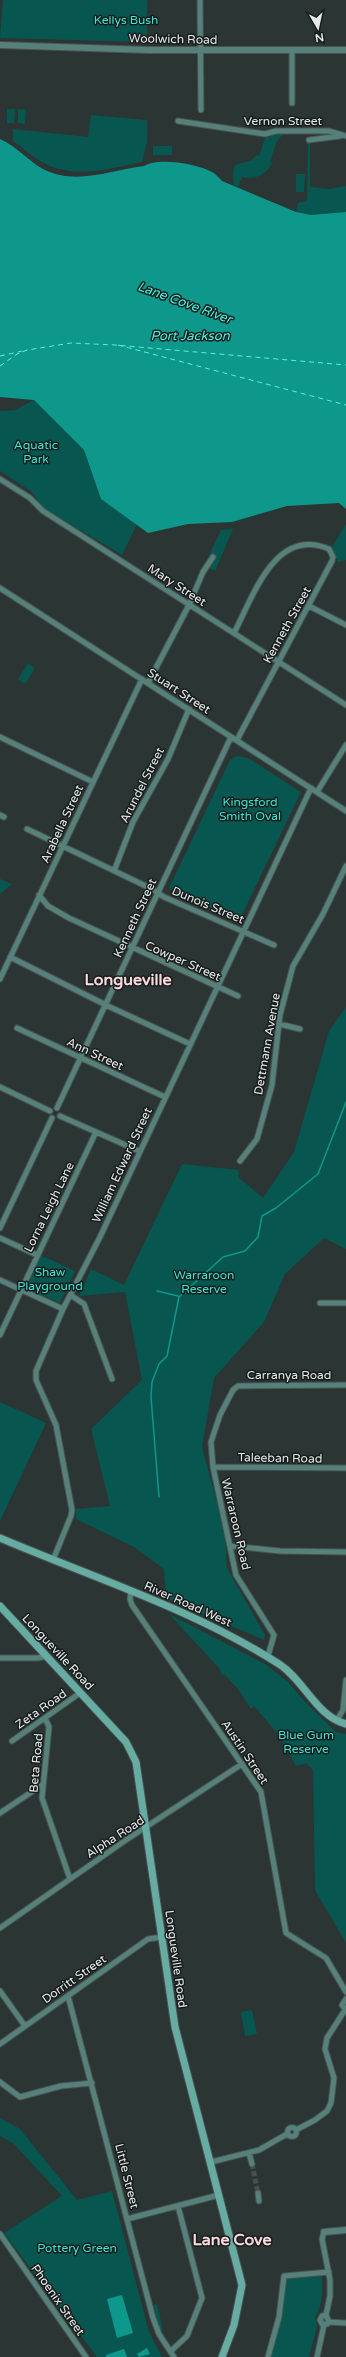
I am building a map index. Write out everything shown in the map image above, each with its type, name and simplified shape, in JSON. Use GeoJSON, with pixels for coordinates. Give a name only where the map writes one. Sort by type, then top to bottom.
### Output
{"type":"FeatureCollection","features":[{"type":"Feature","properties":{"kind":"main road","name":"River Road West"},"geometry":{"type":"LineString","coordinates":[[0,1538],[130,1591],[229,1634],[286,1668],[305,1687],[322,1709],[337,1720],[346,1724]]}},
{"type":"Feature","properties":{"kind":"main road","name":"Longueville Road"},"geometry":{"type":"LineString","coordinates":[[0,1606],[126,1742],[135,1757],[175,2027],[242,2284],[234,2325],[222,2357]]}},
{"type":"Feature","properties":{"kind":"street"},"geometry":{"type":"LineString","coordinates":[[200,0],[201,110]]}},
{"type":"Feature","properties":{"kind":"street","name":"Woolwich Road"},"geometry":{"type":"LineString","coordinates":[[0,45],[200,51],[346,50]]}},
{"type":"Feature","properties":{"kind":"street"},"geometry":{"type":"LineString","coordinates":[[292,50],[292,103]]}},
{"type":"Feature","properties":{"kind":"street","name":"Vernon Street"},"geometry":{"type":"LineString","coordinates":[[178,122],[257,133],[329,131],[343,136]]}},
{"type":"Feature","properties":{"kind":"street","name":"Vernon Street"},"geometry":{"type":"LineString","coordinates":[[309,140],[343,136]]}},
{"type":"Feature","properties":{"kind":"street","name":"Mary Street"},"geometry":{"type":"LineString","coordinates":[[0,478],[30,498],[43,511],[346,705]]}},
{"type":"Feature","properties":{"kind":"street","name":"Kenneth Street"},"geometry":{"type":"LineString","coordinates":[[234,633],[274,560],[283,553],[301,545],[319,546],[329,549],[333,557],[332,561],[237,740]]}},
{"type":"Feature","properties":{"kind":"street"},"geometry":{"type":"LineString","coordinates":[[148,683],[189,605],[203,572],[214,557]]}},
{"type":"Feature","properties":{"kind":"street","name":"Stuart Street"},"geometry":{"type":"LineString","coordinates":[[0,588],[346,811]]}},
{"type":"Feature","properties":{"kind":"street"},"geometry":{"type":"LineString","coordinates":[[309,606],[346,625]]}},
{"type":"Feature","properties":{"kind":"street","name":"Arabella Street"},"geometry":{"type":"LineString","coordinates":[[0,978],[142,679]]}},
{"type":"Feature","properties":{"kind":"street","name":"Arundel Street"},"geometry":{"type":"LineString","coordinates":[[114,871],[133,822],[168,759],[189,709]]}},
{"type":"Feature","properties":{"kind":"street"},"geometry":{"type":"LineString","coordinates":[[0,737],[93,782]]}},
{"type":"Feature","properties":{"kind":"street","name":"Kenneth Street"},"geometry":{"type":"LineString","coordinates":[[57,1108],[231,737]]}},
{"type":"Feature","properties":{"kind":"street"},"geometry":{"type":"LineString","coordinates":[[317,792],[346,745]]}},
{"type":"Feature","properties":{"kind":"street","name":"William Edward Street"},"geometry":{"type":"LineString","coordinates":[[53,1560],[72,1510],[56,1425],[36,1380],[36,1371],[63,1309],[72,1296],[311,788]]}},
{"type":"Feature","properties":{"kind":"street","name":"Dunois Street"},"geometry":{"type":"LineString","coordinates":[[26,829],[228,927],[243,931],[274,945]]}},
{"type":"Feature","properties":{"kind":"street","name":"Dettmann Avenue"},"geometry":{"type":"LineString","coordinates":[[240,1162],[257,1139],[272,1085],[279,1024],[293,966],[323,914],[346,866]]}},
{"type":"Feature","properties":{"kind":"street","name":"Cowper Street"},"geometry":{"type":"LineString","coordinates":[[39,895],[48,906],[69,918],[132,949],[238,996]]}},
{"type":"Feature","properties":{"kind":"street"},"geometry":{"type":"LineString","coordinates":[[10,957],[106,1005],[190,1044]]}},
{"type":"Feature","properties":{"kind":"street"},"geometry":{"type":"LineString","coordinates":[[279,1024],[300,1028]]}},
{"type":"Feature","properties":{"kind":"street","name":"Ann Street"},"geometry":{"type":"LineString","coordinates":[[17,1028],[165,1097]]}},
{"type":"Feature","properties":{"kind":"street"},"geometry":{"type":"LineString","coordinates":[[0,1087],[50,1111],[52,1118],[0,1228]]}},
{"type":"Feature","properties":{"kind":"street"},"geometry":{"type":"LineString","coordinates":[[50,1111],[57,1108],[60,1116]]}},
{"type":"Feature","properties":{"kind":"street"},"geometry":{"type":"LineString","coordinates":[[52,1118],[60,1116],[139,1151]]}},
{"type":"Feature","properties":{"kind":"street","name":"Lorna Leigh Lane"},"geometry":{"type":"LineString","coordinates":[[0,1335],[96,1132]]}},
{"type":"Feature","properties":{"kind":"street"},"geometry":{"type":"LineString","coordinates":[[0,1238],[37,1255]]}},
{"type":"Feature","properties":{"kind":"street"},"geometry":{"type":"LineString","coordinates":[[0,1280],[63,1309]]}},
{"type":"Feature","properties":{"kind":"street"},"geometry":{"type":"LineString","coordinates":[[72,1296],[84,1304],[112,1379]]}},
{"type":"Feature","properties":{"kind":"street"},"geometry":{"type":"LineString","coordinates":[[320,1303],[346,1303]]}},
{"type":"Feature","properties":{"kind":"street","name":"Carranya Road"},"geometry":{"type":"LineString","coordinates":[[233,1390],[243,1384],[346,1385]]}},
{"type":"Feature","properties":{"kind":"street","name":"Warraroon Road"},"geometry":{"type":"LineString","coordinates":[[233,1390],[220,1415],[211,1442],[213,1467],[236,1575],[274,1636],[268,1656]]}},
{"type":"Feature","properties":{"kind":"street","name":"Taleeban Road"},"geometry":{"type":"LineString","coordinates":[[213,1467],[346,1468]]}},
{"type":"Feature","properties":{"kind":"street"},"geometry":{"type":"LineString","coordinates":[[230,1546],[280,1551],[346,1552]]}},
{"type":"Feature","properties":{"kind":"street","name":"Austin Street"},"geometry":{"type":"LineString","coordinates":[[130,1591],[130,1600],[132,1605],[242,1764],[262,1797],[286,1933],[326,1958],[346,1992]]}},
{"type":"Feature","properties":{"kind":"street"},"geometry":{"type":"LineString","coordinates":[[0,1658],[38,1658],[46,1656]]}},
{"type":"Feature","properties":{"kind":"street"},"geometry":{"type":"LineString","coordinates":[[337,1720],[343,1710],[346,1680]]}},
{"type":"Feature","properties":{"kind":"street","name":"Zeta Road"},"geometry":{"type":"LineString","coordinates":[[12,1740],[80,1693]]}},
{"type":"Feature","properties":{"kind":"street","name":"Beta Road"},"geometry":{"type":"LineString","coordinates":[[45,1718],[49,1727],[42,1785],[42,1798],[70,1879]]}},
{"type":"Feature","properties":{"kind":"street","name":"Alpha Road"},"geometry":{"type":"LineString","coordinates":[[0,1928],[146,1827],[242,1764]]}},
{"type":"Feature","properties":{"kind":"street"},"geometry":{"type":"LineString","coordinates":[[0,1813],[42,1785]]}},
{"type":"Feature","properties":{"kind":"street","name":"Dorritt Street"},"geometry":{"type":"LineString","coordinates":[[0,2044],[148,1940],[162,1936]]}},
{"type":"Feature","properties":{"kind":"street"},"geometry":{"type":"LineString","coordinates":[[0,1991],[25,2026]]}},
{"type":"Feature","properties":{"kind":"street","name":"Little Street"},"geometry":{"type":"LineString","coordinates":[[68,1996],[153,2318],[159,2334],[174,2357]]}},
{"type":"Feature","properties":{"kind":"street"},"geometry":{"type":"LineString","coordinates":[[211,2162],[259,2150],[287,2134],[293,2137],[296,2134],[296,2130],[316,2120],[327,2111],[330,2103],[334,2078],[325,2049],[327,2038],[345,2010],[342,2005],[346,1999]]}},
{"type":"Feature","properties":{"kind":"street"},"geometry":{"type":"LineString","coordinates":[[0,2082],[20,2097],[61,2086],[92,2083]]}},
{"type":"Feature","properties":{"kind":"street"},"geometry":{"type":"LineString","coordinates":[[249,2152],[252,2164]]}},
{"type":"Feature","properties":{"kind":"street"},"geometry":{"type":"LineString","coordinates":[[258,2193],[259,2201]]}},
{"type":"Feature","properties":{"kind":"street"},"geometry":{"type":"LineString","coordinates":[[127,2219],[220,2195]]}},
{"type":"Feature","properties":{"kind":"street"},"geometry":{"type":"LineString","coordinates":[[171,2351],[187,2336],[201,2302],[202,2293],[178,2206]]}},
{"type":"Feature","properties":{"kind":"street"},"geometry":{"type":"LineString","coordinates":[[317,2357],[327,2323],[326,2315],[331,2291],[329,2272],[322,2239],[324,2232],[346,2230]]}},
{"type":"Feature","properties":{"kind":"street","name":"Phoenix Street"},"geometry":{"type":"LineString","coordinates":[[0,2234],[86,2357]]}},
{"type":"Feature","properties":{"kind":"street"},"geometry":{"type":"LineString","coordinates":[[268,2357],[279,2316],[284,2276],[329,2272]]}},
{"type":"Feature","properties":{"kind":"street"},"geometry":{"type":"LineString","coordinates":[[326,2315],[320,2318],[321,2323],[346,2323]]}},
{"type":"Feature","properties":{"kind":"green space","name":"Kellys Bush"},"geometry":{"type":"Polygon","coordinates":[[[3,0],[147,0],[147,42],[0,38],[3,0]]]}},
{"type":"Feature","properties":{"kind":"green space"},"geometry":{"type":"Polygon","coordinates":[[[7,109],[15,109],[14,123],[7,123],[7,109]]]}},
{"type":"Feature","properties":{"kind":"green space"},"geometry":{"type":"Polygon","coordinates":[[[18,109],[26,110],[25,124],[18,123],[18,109]]]}},
{"type":"Feature","properties":{"kind":"green space"},"geometry":{"type":"Polygon","coordinates":[[[91,115],[147,120],[147,142],[142,162],[103,170],[77,172],[64,170],[52,167],[40,161],[13,141],[13,129],[88,137],[91,115]]]}},
{"type":"Feature","properties":{"kind":"green space"},"geometry":{"type":"Polygon","coordinates":[[[274,133],[284,133],[277,141],[270,161],[272,163],[267,171],[256,177],[242,177],[238,187],[234,185],[233,173],[235,165],[252,160],[256,155],[259,156],[266,135],[270,137],[274,133]]]}},
{"type":"Feature","properties":{"kind":"green space"},"geometry":{"type":"Polygon","coordinates":[[[308,143],[310,143],[310,187],[329,189],[346,186],[346,212],[311,215],[296,212],[298,203],[307,201],[308,143]]]}},
{"type":"Feature","properties":{"kind":"green space"},"geometry":{"type":"Polygon","coordinates":[[[153,146],[172,146],[172,155],[153,155],[153,146]]]}},
{"type":"Feature","properties":{"kind":"green space"},"geometry":{"type":"Polygon","coordinates":[[[296,174],[305,174],[304,192],[296,192],[296,174]]]}},
{"type":"Feature","properties":{"kind":"green space","name":"Aquatic Park"},"geometry":{"type":"Polygon","coordinates":[[[34,400],[84,450],[101,499],[137,524],[122,555],[43,508],[32,492],[0,471],[0,411],[15,410],[34,400]]]}},
{"type":"Feature","properties":{"kind":"green space"},"geometry":{"type":"Polygon","coordinates":[[[346,524],[346,560],[338,562],[332,547],[346,524]]]}},
{"type":"Feature","properties":{"kind":"green space"},"geometry":{"type":"Polygon","coordinates":[[[233,529],[215,571],[204,566],[221,530],[233,529]]]}},
{"type":"Feature","properties":{"kind":"green space"},"geometry":{"type":"Polygon","coordinates":[[[28,663],[35,668],[25,684],[18,679],[28,663]]]}},
{"type":"Feature","properties":{"kind":"green space","name":"Kingsford Smith Oval"},"geometry":{"type":"Polygon","coordinates":[[[237,756],[248,758],[301,792],[239,921],[169,888],[230,760],[237,756]]]}},
{"type":"Feature","properties":{"kind":"green space"},"geometry":{"type":"Polygon","coordinates":[[[0,879],[12,884],[0,894],[0,879]]]}},
{"type":"Feature","properties":{"kind":"green space","name":"Warraroon Reserve"},"geometry":{"type":"Polygon","coordinates":[[[346,1007],[346,1249],[324,1238],[285,1274],[264,1322],[214,1378],[202,1447],[225,1533],[227,1568],[265,1635],[264,1640],[166,1598],[164,1569],[134,1547],[76,1519],[76,1509],[110,1506],[91,1429],[142,1380],[125,1292],[79,1296],[91,1269],[124,1285],[182,1164],[239,1170],[238,1177],[263,1198],[294,1152],[329,1031],[346,1007]]]}},
{"type":"Feature","properties":{"kind":"green space","name":"Shaw Playground"},"geometry":{"type":"Polygon","coordinates":[[[40,1255],[75,1271],[60,1303],[25,1287],[40,1255]]]}},
{"type":"Feature","properties":{"kind":"green space"},"geometry":{"type":"Polygon","coordinates":[[[0,1402],[46,1423],[0,1521],[0,1402]]]}},
{"type":"Feature","properties":{"kind":"green space","name":"Blue Gum Reserve"},"geometry":{"type":"Polygon","coordinates":[[[169,1614],[265,1664],[288,1682],[305,1702],[336,1732],[346,1734],[346,1943],[315,1890],[313,1770],[306,1763],[296,1766],[283,1743],[285,1742],[254,1706],[251,1709],[238,1689],[224,1674],[222,1675],[219,1668],[169,1614]]]}},
{"type":"Feature","properties":{"kind":"green space"},"geometry":{"type":"Polygon","coordinates":[[[252,2010],[257,2034],[245,2036],[241,2012],[252,2010]]]}},
{"type":"Feature","properties":{"kind":"green space","name":"Pottery Green"},"geometry":{"type":"Polygon","coordinates":[[[0,2118],[20,2129],[77,2200],[112,2191],[149,2332],[162,2357],[97,2357],[4,2233],[62,2196],[14,2144],[0,2136],[0,2118]]]}},
{"type":"Feature","properties":{"kind":"green space"},"geometry":{"type":"Polygon","coordinates":[[[322,2276],[321,2303],[315,2317],[317,2327],[309,2357],[270,2357],[285,2278],[322,2276]]]}},
{"type":"Feature","properties":{"kind":"green space"},"geometry":{"type":"Polygon","coordinates":[[[157,2304],[163,2330],[160,2331],[153,2305],[157,2304]]]}},
{"type":"Feature","properties":{"kind":"water","name":"Port Jackson"},"geometry":{"type":"Polygon","coordinates":[[[0,139],[12,146],[38,166],[55,174],[81,177],[159,162],[188,164],[205,169],[216,175],[222,181],[296,212],[311,215],[346,212],[346,509],[339,503],[287,506],[232,522],[188,524],[148,533],[101,499],[84,450],[34,400],[0,397],[0,139]]]}},
{"type":"Feature","properties":{"kind":"water"},"geometry":{"type":"Polygon","coordinates":[[[122,2295],[133,2333],[117,2338],[107,2299],[122,2295]]]}},
{"type":"Feature","properties":{"kind":"water"},"geometry":{"type":"Polygon","coordinates":[[[147,2348],[150,2354],[139,2357],[137,2354],[147,2348]]]}},
{"type":"Feature","properties":{"kind":"water"},"geometry":{"type":"Polygon","coordinates":[[[124,2349],[127,2357],[106,2357],[106,2355],[124,2349]]]}},
{"type":"Feature","properties":{"kind":"waterway"},"geometry":{"type":"LineString","coordinates":[[159,1497],[151,1397],[152,1382],[159,1364],[167,1356],[179,1297],[223,1257],[245,1251],[258,1237],[262,1216],[276,1208],[318,1174],[346,1102]]}},
{"type":"Feature","properties":{"kind":"waterway"},"geometry":{"type":"LineString","coordinates":[[157,1291],[178,1296]]}},
{"type":"Feature","properties":{"kind":"ferry route"},"geometry":{"type":"LineString","coordinates":[[0,366],[17,354],[27,350],[71,343],[115,345],[346,365]]}},
{"type":"Feature","properties":{"kind":"ferry route"},"geometry":{"type":"LineString","coordinates":[[118,345],[346,405]]}},
{"type":"Feature","properties":{"kind":"ferry route"},"geometry":{"type":"LineString","coordinates":[[0,356],[27,350]]}},
{"type":"Feature","properties":{"kind":"tunnel"},"geometry":{"type":"LineString","coordinates":[[252,2164],[258,2193]]}},
{"type":"Feature","properties":{"kind":"district","name":"Longueville"},"geometry":{"type":"Point","coordinates":[128,979]}},
{"type":"Feature","properties":{"kind":"district","name":"Lane Cove"},"geometry":{"type":"Point","coordinates":[232,2239]}},
{"type":"Feature","properties":{"kind":"water label","name":"Lane Cove River"},"geometry":{"type":"Point","coordinates":[185,302]}}]}
